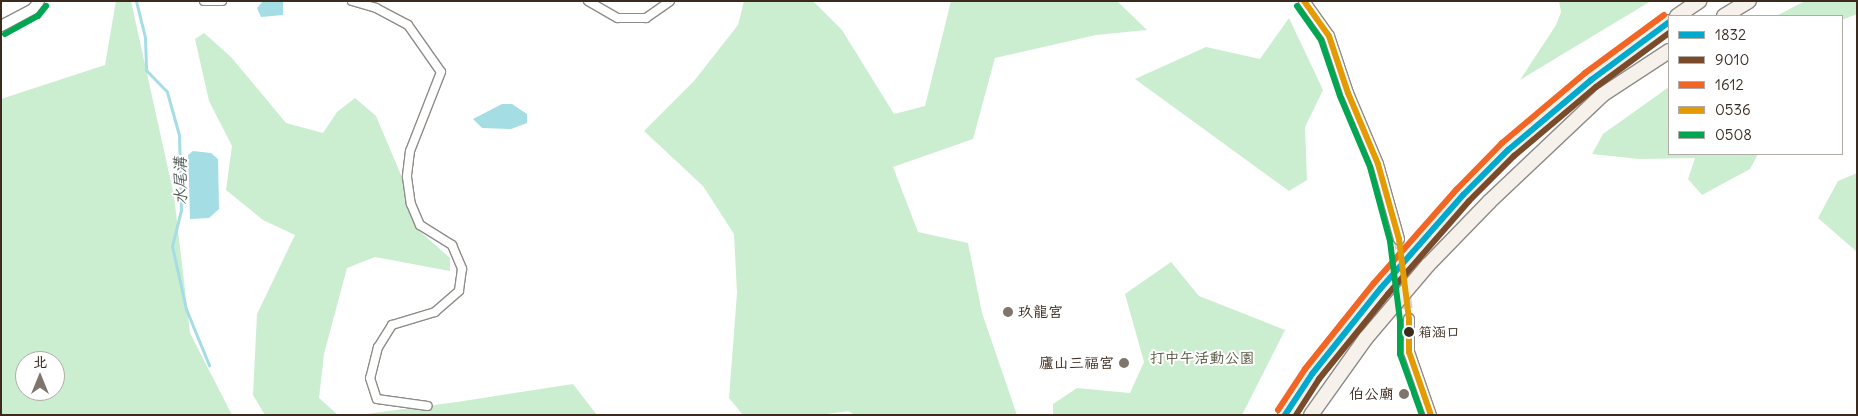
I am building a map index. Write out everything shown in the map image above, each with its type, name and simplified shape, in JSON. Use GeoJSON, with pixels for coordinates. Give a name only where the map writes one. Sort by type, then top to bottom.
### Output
{"type":"FeatureCollection","features":[{"type":"Feature","properties":{"kind":"highway"},"geometry":{"type":"LineString","coordinates":[[1679,15],[1699,1]]}},
{"type":"Feature","properties":{"kind":"highway"},"geometry":{"type":"LineString","coordinates":[[1726,15],[1749,1]]}},
{"type":"Feature","properties":{"kind":"highway"},"geometry":{"type":"LineString","coordinates":[[1285,415],[1312,374],[1381,288],[1463,195],[1508,150],[1591,80],[1668,23]]}},
{"type":"Feature","properties":{"kind":"highway"},"geometry":{"type":"LineString","coordinates":[[1311,415],[1366,338],[1428,265],[1489,202],[1602,95],[1668,52]]}},
{"type":"Feature","properties":{"kind":"street"},"geometry":{"type":"LineString","coordinates":[[1,26],[33,9],[40,1]]}},
{"type":"Feature","properties":{"kind":"street"},"geometry":{"type":"LineString","coordinates":[[204,1],[222,1]]}},
{"type":"Feature","properties":{"kind":"street"},"geometry":{"type":"LineString","coordinates":[[352,1],[376,8],[408,24],[441,72],[410,151],[407,177],[411,204],[420,225],[452,245],[462,269],[459,291],[435,312],[392,324],[378,347],[370,378],[377,399],[428,406]]}},
{"type":"Feature","properties":{"kind":"street"},"geometry":{"type":"LineString","coordinates":[[588,1],[618,18],[646,18],[670,1]]}},
{"type":"Feature","properties":{"kind":"street"},"geometry":{"type":"LineString","coordinates":[[1304,1],[1329,36],[1348,93],[1378,164],[1399,239]]}},
{"type":"Feature","properties":{"kind":"street"},"geometry":{"type":"LineString","coordinates":[[1409,319],[1410,352],[1431,415]]}},
{"type":"Feature","properties":{"kind":"green space"},"geometry":{"type":"Polygon","coordinates":[[[116,1],[131,1],[174,196],[190,333],[232,415],[1,415],[1,99],[105,65],[116,1]]]}},
{"type":"Feature","properties":{"kind":"green space"},"geometry":{"type":"Polygon","coordinates":[[[744,1],[813,1],[842,30],[894,114],[925,106],[951,1],[1117,1],[1147,30],[1096,35],[995,58],[973,139],[893,167],[918,232],[968,243],[982,313],[1017,415],[854,415],[849,411],[820,415],[743,415],[729,398],[737,293],[734,234],[703,186],[644,131],[694,81],[738,25],[744,1]]]}},
{"type":"Feature","properties":{"kind":"green space"},"geometry":{"type":"Polygon","coordinates":[[[1559,1],[1651,1],[1520,80],[1556,25],[1561,12],[1559,1]]]}},
{"type":"Feature","properties":{"kind":"green space"},"geometry":{"type":"Polygon","coordinates":[[[1805,1],[1857,1],[1857,14],[1843,20],[1843,15],[1778,15],[1805,1]]]}},
{"type":"Feature","properties":{"kind":"green space"},"geometry":{"type":"Polygon","coordinates":[[[1289,18],[1323,90],[1305,127],[1307,180],[1289,191],[1135,79],[1206,47],[1260,59],[1289,18]]]}},
{"type":"Feature","properties":{"kind":"green space"},"geometry":{"type":"Polygon","coordinates":[[[204,33],[231,57],[286,123],[323,133],[337,112],[355,98],[376,116],[407,189],[416,228],[450,258],[450,271],[375,257],[347,268],[324,354],[319,398],[338,415],[265,415],[253,395],[257,314],[295,235],[263,220],[226,190],[232,146],[209,101],[195,39],[204,33]]]}},
{"type":"Feature","properties":{"kind":"green space"},"geometry":{"type":"Polygon","coordinates":[[[1668,88],[1668,155],[1757,155],[1750,169],[1702,195],[1688,179],[1695,158],[1639,159],[1592,154],[1603,134],[1668,88]]]}},
{"type":"Feature","properties":{"kind":"green space"},"geometry":{"type":"Polygon","coordinates":[[[1857,173],[1857,252],[1818,218],[1838,181],[1857,173]]]}},
{"type":"Feature","properties":{"kind":"green space","name":"打中午活動公園"},"geometry":{"type":"Polygon","coordinates":[[[1171,262],[1199,296],[1285,330],[1242,415],[1053,415],[1053,404],[1077,388],[1130,393],[1144,362],[1125,294],[1171,262]]]}},
{"type":"Feature","properties":{"kind":"green space"},"geometry":{"type":"Polygon","coordinates":[[[573,384],[597,415],[358,415],[457,402],[573,384]]]}},
{"type":"Feature","properties":{"kind":"water"},"geometry":{"type":"Polygon","coordinates":[[[263,1],[283,1],[283,15],[261,17],[257,8],[263,1]]]}},
{"type":"Feature","properties":{"kind":"water"},"geometry":{"type":"Polygon","coordinates":[[[502,104],[512,104],[527,114],[527,123],[511,129],[482,128],[473,119],[502,104]]]}},
{"type":"Feature","properties":{"kind":"water"},"geometry":{"type":"Polygon","coordinates":[[[193,151],[211,153],[218,159],[219,209],[209,218],[190,219],[188,155],[193,151]]]}},
{"type":"Feature","properties":{"kind":"waterway","name":"水尾溝"},"geometry":{"type":"LineString","coordinates":[[136,1],[145,38],[146,70],[167,92],[179,135],[181,210],[172,246],[186,309],[209,365]]}},
{"type":"Feature","properties":{"kind":"tunnel"},"geometry":{"type":"LineString","coordinates":[[1399,239],[1409,319]]}},
{"type":"Feature","properties":{"kind":"transit line","name":"0536"},"geometry":{"type":"LineString","coordinates":[[1304,1],[1329,36],[1348,93],[1378,164],[1399,239],[1409,319],[1409,352],[1431,415]]}},
{"type":"Feature","properties":{"kind":"transit line","name":"0508"},"geometry":{"type":"LineString","coordinates":[[5,34],[38,16],[46,6]]}},
{"type":"Feature","properties":{"kind":"transit line","name":"0508"},"geometry":{"type":"LineString","coordinates":[[1297,6],[1321,40],[1340,96],[1370,167],[1390,241],[1400,320],[1400,354],[1422,415]]}},
{"type":"Feature","properties":{"kind":"transit line","name":"1612"},"geometry":{"type":"LineString","coordinates":[[1278,410],[1305,369],[1374,283],[1457,189],[1502,143],[1585,73],[1664,15]]}},
{"type":"Feature","properties":{"kind":"transit line","name":"1832"},"geometry":{"type":"LineString","coordinates":[[1285,415],[1312,374],[1381,288],[1463,195],[1508,150],[1591,80],[1668,23]]}},
{"type":"Feature","properties":{"kind":"transit line","name":"9010"},"geometry":{"type":"LineString","coordinates":[[1296,415],[1319,379],[1388,294],[1469,201],[1514,156],[1596,87],[1668,34]]}},
{"type":"Feature","properties":{"kind":"place","name":"玖龍宮"},"geometry":{"type":"Point","coordinates":[1008,312]}},
{"type":"Feature","properties":{"kind":"place","name":"箱涵口"},"geometry":{"type":"Point","coordinates":[1409,332]}},
{"type":"Feature","properties":{"kind":"place","name":"廬山三福宫"},"geometry":{"type":"Point","coordinates":[1124,363]}},
{"type":"Feature","properties":{"kind":"place","name":"伯公廟"},"geometry":{"type":"Point","coordinates":[1404,394]}}]}
